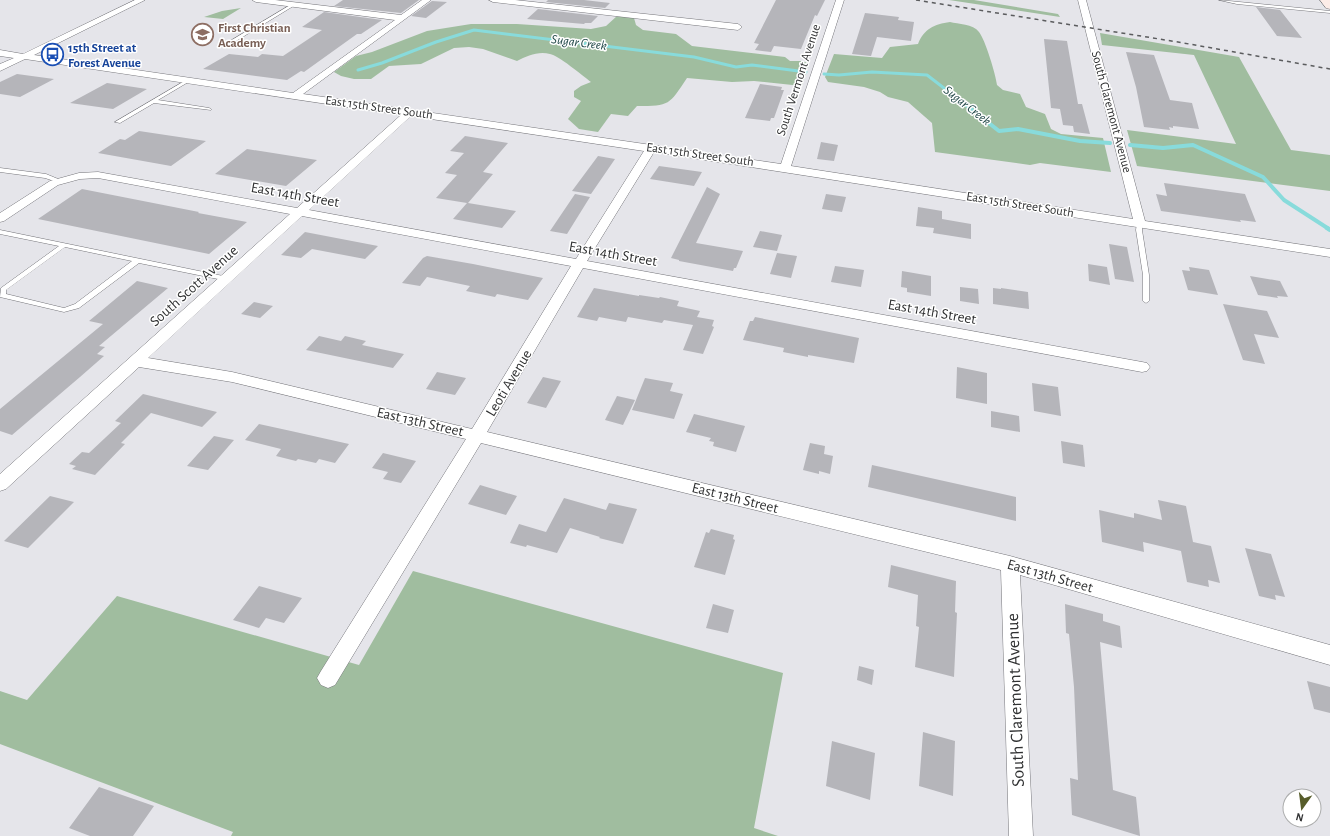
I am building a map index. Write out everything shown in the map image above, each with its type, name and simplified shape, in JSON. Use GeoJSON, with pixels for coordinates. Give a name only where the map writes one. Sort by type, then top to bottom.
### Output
{"type":"FeatureCollection","features":[{"type":"Feature","properties":{"kind":"main road"},"geometry":{"type":"LineString","coordinates":[[1325,0],[1330,6]]}},
{"type":"Feature","properties":{"kind":"street"},"geometry":{"type":"LineString","coordinates":[[0,68],[141,0]]}},
{"type":"Feature","properties":{"kind":"street"},"geometry":{"type":"LineString","coordinates":[[256,0],[402,18]]}},
{"type":"Feature","properties":{"kind":"street"},"geometry":{"type":"LineString","coordinates":[[296,96],[427,0]]}},
{"type":"Feature","properties":{"kind":"street"},"geometry":{"type":"LineString","coordinates":[[493,0],[738,27]]}},
{"type":"Feature","properties":{"kind":"street"},"geometry":{"type":"LineString","coordinates":[[566,7],[574,0]]}},
{"type":"Feature","properties":{"kind":"street","name":"South Vermont Avenue"},"geometry":{"type":"LineString","coordinates":[[785,168],[840,0]]}},
{"type":"Feature","properties":{"kind":"street","name":"South Claremont Avenue"},"geometry":{"type":"LineString","coordinates":[[1082,0],[1124,156],[1140,224]]}},
{"type":"Feature","properties":{"kind":"street","name":"East 15th Street South"},"geometry":{"type":"LineString","coordinates":[[0,53],[785,168],[1330,253]]}},
{"type":"Feature","properties":{"kind":"street","name":"South Scott Avenue"},"geometry":{"type":"LineString","coordinates":[[0,484],[228,279],[410,112]]}},
{"type":"Feature","properties":{"kind":"street","name":"Leoti Avenue"},"geometry":{"type":"LineString","coordinates":[[328,678],[477,436],[579,264],[651,148]]}},
{"type":"Feature","properties":{"kind":"street","name":"East 14th Street"},"geometry":{"type":"LineString","coordinates":[[0,218],[54,183],[79,176],[98,175],[1142,367]]}},
{"type":"Feature","properties":{"kind":"street","name":"East 13th Street"},"geometry":{"type":"LineString","coordinates":[[136,361],[232,377],[1010,564],[1330,654]]}},
{"type":"Feature","properties":{"kind":"street","name":"South Claremont Avenue"},"geometry":{"type":"LineString","coordinates":[[1010,564],[1021,836]]}},
{"type":"Feature","properties":{"kind":"lane"},"geometry":{"type":"LineString","coordinates":[[1221,0],[1237,3],[1330,12]]}},
{"type":"Feature","properties":{"kind":"lane"},"geometry":{"type":"LineString","coordinates":[[234,40],[293,4]]}},
{"type":"Feature","properties":{"kind":"lane"},"geometry":{"type":"LineString","coordinates":[[118,122],[188,80]]}},
{"type":"Feature","properties":{"kind":"lane"},"geometry":{"type":"LineString","coordinates":[[153,101],[209,109]]}},
{"type":"Feature","properties":{"kind":"lane"},"geometry":{"type":"LineString","coordinates":[[0,170],[46,176],[60,181]]}},
{"type":"Feature","properties":{"kind":"lane"},"geometry":{"type":"LineString","coordinates":[[1140,224],[1139,230],[1146,275],[1146,301]]}},
{"type":"Feature","properties":{"kind":"lane"},"geometry":{"type":"LineString","coordinates":[[0,232],[228,279]]}},
{"type":"Feature","properties":{"kind":"lane"},"geometry":{"type":"LineString","coordinates":[[64,245],[3,289],[2,295],[64,310],[77,306],[138,260]]}},
{"type":"Feature","properties":{"kind":"green space"},"geometry":{"type":"Polygon","coordinates":[[[949,0],[974,0],[1058,14],[1060,17],[949,0]]]}},
{"type":"Feature","properties":{"kind":"green space"},"geometry":{"type":"Polygon","coordinates":[[[241,8],[223,19],[204,17],[222,11],[241,8]]]}},
{"type":"Feature","properties":{"kind":"green space"},"geometry":{"type":"Polygon","coordinates":[[[617,16],[634,18],[636,25],[643,30],[676,34],[692,46],[785,57],[790,61],[809,63],[802,86],[754,81],[732,82],[687,78],[676,94],[668,102],[656,105],[637,106],[628,116],[611,114],[598,132],[579,129],[568,119],[581,101],[574,97],[574,91],[591,82],[554,55],[546,53],[529,56],[517,61],[483,49],[469,47],[454,48],[421,64],[389,66],[371,79],[354,79],[341,76],[334,72],[356,56],[372,52],[427,31],[471,24],[517,24],[591,29],[606,26],[617,16]]]}},
{"type":"Feature","properties":{"kind":"green space"},"geometry":{"type":"Polygon","coordinates":[[[950,22],[973,27],[979,32],[990,57],[997,85],[1003,90],[1020,94],[1026,107],[1045,114],[1051,129],[1061,134],[1103,138],[1111,172],[1040,163],[1030,165],[935,152],[932,123],[908,102],[888,97],[880,92],[864,87],[828,82],[825,77],[834,54],[882,58],[890,47],[918,44],[923,35],[930,28],[939,24],[950,22]]]}},
{"type":"Feature","properties":{"kind":"green space"},"geometry":{"type":"Polygon","coordinates":[[[1100,33],[1239,57],[1291,150],[1330,155],[1330,191],[1137,166],[1127,130],[1236,144],[1194,55],[1102,45],[1100,33]]]}},
{"type":"Feature","properties":{"kind":"green space"},"geometry":{"type":"Polygon","coordinates":[[[413,571],[783,673],[754,828],[778,836],[231,836],[233,832],[0,744],[0,691],[27,700],[117,596],[359,665],[413,571]]]}},
{"type":"Feature","properties":{"kind":"building"},"geometry":{"type":"Polygon","coordinates":[[[343,0],[419,0],[401,13],[334,6],[343,0]]]}},
{"type":"Feature","properties":{"kind":"building"},"geometry":{"type":"Polygon","coordinates":[[[548,0],[584,0],[610,3],[605,8],[546,2],[548,0]]]}},
{"type":"Feature","properties":{"kind":"building"},"geometry":{"type":"Polygon","coordinates":[[[776,0],[825,0],[817,16],[815,15],[801,49],[774,46],[771,52],[755,50],[759,44],[754,43],[776,0]]]}},
{"type":"Feature","properties":{"kind":"building"},"geometry":{"type":"Polygon","coordinates":[[[432,1],[447,2],[426,18],[411,16],[432,1]]]}},
{"type":"Feature","properties":{"kind":"building"},"geometry":{"type":"Polygon","coordinates":[[[1256,7],[1280,10],[1302,38],[1277,36],[1256,7]]]}},
{"type":"Feature","properties":{"kind":"building"},"geometry":{"type":"Polygon","coordinates":[[[538,9],[598,16],[591,23],[584,24],[527,19],[538,9]]]}},
{"type":"Feature","properties":{"kind":"building"},"geometry":{"type":"Polygon","coordinates":[[[324,12],[382,20],[361,34],[357,34],[304,72],[301,71],[287,80],[203,69],[229,54],[258,57],[262,54],[283,56],[322,30],[302,27],[324,12]]]}},
{"type":"Feature","properties":{"kind":"building"},"geometry":{"type":"Polygon","coordinates":[[[865,13],[899,17],[898,20],[914,22],[911,41],[877,37],[871,56],[852,54],[865,13]]]}},
{"type":"Feature","properties":{"kind":"building"},"geometry":{"type":"Polygon","coordinates":[[[1044,39],[1067,41],[1078,104],[1082,104],[1090,134],[1074,132],[1073,126],[1063,125],[1060,109],[1051,108],[1044,39]]]}},
{"type":"Feature","properties":{"kind":"building"},"geometry":{"type":"Polygon","coordinates":[[[1126,52],[1154,55],[1170,100],[1192,103],[1199,129],[1173,126],[1173,128],[1169,127],[1170,130],[1144,127],[1136,87],[1126,52]]]}},
{"type":"Feature","properties":{"kind":"building"},"geometry":{"type":"Polygon","coordinates":[[[17,74],[54,79],[20,97],[0,94],[0,82],[17,74]]]}},
{"type":"Feature","properties":{"kind":"building"},"geometry":{"type":"Polygon","coordinates":[[[107,83],[147,89],[113,109],[70,103],[107,83]]]}},
{"type":"Feature","properties":{"kind":"building"},"geometry":{"type":"Polygon","coordinates":[[[760,84],[782,87],[781,90],[784,90],[774,118],[771,118],[770,121],[745,118],[760,84]]]}},
{"type":"Feature","properties":{"kind":"building"},"geometry":{"type":"Polygon","coordinates":[[[139,131],[206,141],[171,166],[98,153],[120,139],[125,140],[139,131]]]}},
{"type":"Feature","properties":{"kind":"building"},"geometry":{"type":"Polygon","coordinates":[[[465,136],[508,143],[483,172],[493,174],[468,203],[516,211],[502,228],[453,219],[467,203],[436,198],[457,175],[445,173],[464,153],[450,151],[465,136]]]}},
{"type":"Feature","properties":{"kind":"building"},"geometry":{"type":"Polygon","coordinates":[[[821,142],[838,145],[834,161],[817,159],[821,142]]]}},
{"type":"Feature","properties":{"kind":"building"},"geometry":{"type":"Polygon","coordinates":[[[247,149],[317,160],[286,186],[215,174],[247,149]]]}},
{"type":"Feature","properties":{"kind":"building"},"geometry":{"type":"Polygon","coordinates":[[[598,156],[615,159],[591,194],[572,191],[598,156]]]}},
{"type":"Feature","properties":{"kind":"building"},"geometry":{"type":"Polygon","coordinates":[[[659,166],[702,172],[694,186],[650,179],[659,166]]]}},
{"type":"Feature","properties":{"kind":"building"},"geometry":{"type":"Polygon","coordinates":[[[1164,183],[1245,194],[1256,222],[1240,220],[1241,222],[1161,211],[1156,194],[1167,196],[1164,183]]]}},
{"type":"Feature","properties":{"kind":"building"},"geometry":{"type":"Polygon","coordinates":[[[707,187],[720,194],[696,243],[743,251],[736,268],[734,268],[733,271],[679,261],[671,258],[707,187]]]}},
{"type":"Feature","properties":{"kind":"building"},"geometry":{"type":"Polygon","coordinates":[[[82,189],[247,222],[209,254],[38,219],[82,189]]]}},
{"type":"Feature","properties":{"kind":"building"},"geometry":{"type":"Polygon","coordinates":[[[575,194],[590,197],[567,234],[550,231],[575,194]]]}},
{"type":"Feature","properties":{"kind":"building"},"geometry":{"type":"Polygon","coordinates":[[[826,194],[846,197],[842,212],[822,209],[826,194]]]}},
{"type":"Feature","properties":{"kind":"building"},"geometry":{"type":"Polygon","coordinates":[[[918,207],[942,211],[942,219],[971,224],[971,239],[933,233],[934,228],[916,226],[918,207]]]}},
{"type":"Feature","properties":{"kind":"building"},"geometry":{"type":"Polygon","coordinates":[[[760,231],[782,235],[777,251],[753,247],[760,231]]]}},
{"type":"Feature","properties":{"kind":"building"},"geometry":{"type":"Polygon","coordinates":[[[305,232],[378,246],[365,259],[312,249],[301,258],[281,255],[305,232]]]}},
{"type":"Feature","properties":{"kind":"building"},"geometry":{"type":"Polygon","coordinates":[[[1109,244],[1127,247],[1134,282],[1115,279],[1109,244]]]}},
{"type":"Feature","properties":{"kind":"building"},"geometry":{"type":"Polygon","coordinates":[[[777,253],[797,256],[791,278],[770,274],[777,253]]]}},
{"type":"Feature","properties":{"kind":"building"},"geometry":{"type":"Polygon","coordinates":[[[427,256],[543,278],[528,300],[497,294],[495,297],[466,291],[470,286],[427,277],[420,286],[402,283],[423,258],[427,256]]]}},
{"type":"Feature","properties":{"kind":"building"},"geometry":{"type":"Polygon","coordinates":[[[1088,264],[1107,267],[1110,285],[1089,281],[1088,264]]]}},
{"type":"Feature","properties":{"kind":"building"},"geometry":{"type":"Polygon","coordinates":[[[835,266],[864,270],[861,287],[831,282],[835,266]]]}},
{"type":"Feature","properties":{"kind":"building"},"geometry":{"type":"Polygon","coordinates":[[[1189,267],[1209,270],[1218,295],[1188,290],[1182,270],[1190,271],[1189,267]]]}},
{"type":"Feature","properties":{"kind":"building"},"geometry":{"type":"Polygon","coordinates":[[[902,271],[931,276],[931,296],[907,292],[907,288],[901,287],[902,271]]]}},
{"type":"Feature","properties":{"kind":"building"},"geometry":{"type":"Polygon","coordinates":[[[1250,276],[1280,281],[1288,297],[1277,296],[1278,298],[1258,295],[1250,276]]]}},
{"type":"Feature","properties":{"kind":"building"},"geometry":{"type":"Polygon","coordinates":[[[137,281],[168,288],[99,346],[105,347],[97,354],[104,356],[12,435],[0,431],[0,409],[103,324],[89,321],[137,281]]]}},
{"type":"Feature","properties":{"kind":"building"},"geometry":{"type":"Polygon","coordinates":[[[960,287],[978,289],[979,304],[960,301],[960,287]]]}},
{"type":"Feature","properties":{"kind":"building"},"geometry":{"type":"Polygon","coordinates":[[[594,288],[679,301],[677,306],[700,311],[697,317],[714,320],[712,326],[714,327],[703,354],[683,350],[693,325],[664,320],[662,323],[628,317],[626,322],[599,317],[597,321],[577,317],[594,288]]]}},
{"type":"Feature","properties":{"kind":"building"},"geometry":{"type":"Polygon","coordinates":[[[993,288],[1028,292],[1029,309],[993,304],[993,288]]]}},
{"type":"Feature","properties":{"kind":"building"},"geometry":{"type":"Polygon","coordinates":[[[254,302],[273,306],[260,318],[241,314],[254,302]]]}},
{"type":"Feature","properties":{"kind":"building"},"geometry":{"type":"Polygon","coordinates":[[[1223,304],[1267,311],[1279,338],[1254,334],[1265,364],[1243,360],[1223,304]]]}},
{"type":"Feature","properties":{"kind":"building"},"geometry":{"type":"Polygon","coordinates":[[[755,317],[859,338],[854,363],[783,352],[784,348],[743,340],[750,321],[753,321],[755,317]]]}},
{"type":"Feature","properties":{"kind":"building"},"geometry":{"type":"Polygon","coordinates":[[[319,336],[341,341],[345,336],[366,341],[362,345],[404,354],[393,368],[306,350],[319,336]]]}},
{"type":"Feature","properties":{"kind":"building"},"geometry":{"type":"Polygon","coordinates":[[[957,367],[987,373],[987,404],[956,398],[957,367]]]}},
{"type":"Feature","properties":{"kind":"building"},"geometry":{"type":"Polygon","coordinates":[[[437,372],[466,378],[455,395],[426,389],[437,372]]]}},
{"type":"Feature","properties":{"kind":"building"},"geometry":{"type":"Polygon","coordinates":[[[543,377],[561,381],[546,408],[527,403],[543,377]]]}},
{"type":"Feature","properties":{"kind":"building"},"geometry":{"type":"Polygon","coordinates":[[[645,378],[673,383],[670,391],[683,394],[674,419],[632,410],[645,378]]]}},
{"type":"Feature","properties":{"kind":"building"},"geometry":{"type":"Polygon","coordinates":[[[1032,383],[1058,387],[1061,416],[1034,411],[1032,383]]]}},
{"type":"Feature","properties":{"kind":"building"},"geometry":{"type":"Polygon","coordinates":[[[143,394],[217,412],[202,427],[151,413],[121,443],[125,444],[95,475],[72,469],[76,466],[69,464],[82,452],[89,453],[121,423],[115,421],[143,394]]]}},
{"type":"Feature","properties":{"kind":"building"},"geometry":{"type":"Polygon","coordinates":[[[617,396],[635,400],[623,425],[605,420],[617,396]]]}},
{"type":"Feature","properties":{"kind":"building"},"geometry":{"type":"Polygon","coordinates":[[[991,411],[1019,416],[1020,432],[991,427],[991,411]]]}},
{"type":"Feature","properties":{"kind":"building"},"geometry":{"type":"Polygon","coordinates":[[[694,414],[745,426],[736,452],[713,446],[714,442],[709,441],[711,438],[686,432],[694,414]]]}},
{"type":"Feature","properties":{"kind":"building"},"geometry":{"type":"Polygon","coordinates":[[[259,424],[349,444],[335,463],[319,459],[316,463],[298,459],[296,461],[276,456],[281,449],[245,440],[259,424]]]}},
{"type":"Feature","properties":{"kind":"building"},"geometry":{"type":"Polygon","coordinates":[[[214,436],[234,440],[208,470],[187,466],[214,436]]]}},
{"type":"Feature","properties":{"kind":"building"},"geometry":{"type":"Polygon","coordinates":[[[1061,441],[1083,445],[1085,467],[1063,463],[1061,441]]]}},
{"type":"Feature","properties":{"kind":"building"},"geometry":{"type":"Polygon","coordinates":[[[810,443],[825,446],[824,454],[833,456],[830,474],[819,471],[819,474],[803,470],[810,443]]]}},
{"type":"Feature","properties":{"kind":"building"},"geometry":{"type":"Polygon","coordinates":[[[383,453],[416,461],[401,483],[383,479],[388,472],[372,468],[383,453]]]}},
{"type":"Feature","properties":{"kind":"building"},"geometry":{"type":"Polygon","coordinates":[[[872,465],[1016,497],[1016,521],[868,487],[872,465]]]}},
{"type":"Feature","properties":{"kind":"building"},"geometry":{"type":"Polygon","coordinates":[[[480,485],[517,496],[506,515],[468,504],[480,485]]]}},
{"type":"Feature","properties":{"kind":"building"},"geometry":{"type":"Polygon","coordinates":[[[50,496],[74,502],[28,548],[4,541],[50,496]]]}},
{"type":"Feature","properties":{"kind":"building"},"geometry":{"type":"Polygon","coordinates":[[[564,498],[606,510],[609,503],[637,509],[623,544],[570,528],[557,553],[527,545],[526,547],[510,543],[519,524],[546,532],[564,498]]]}},
{"type":"Feature","properties":{"kind":"building"},"geometry":{"type":"Polygon","coordinates":[[[1158,500],[1186,506],[1193,542],[1211,546],[1220,583],[1208,580],[1209,587],[1187,582],[1181,551],[1143,542],[1144,552],[1102,542],[1099,510],[1134,518],[1134,513],[1162,520],[1158,500]]]}},
{"type":"Feature","properties":{"kind":"building"},"geometry":{"type":"Polygon","coordinates":[[[711,529],[734,535],[733,539],[735,540],[725,575],[694,567],[706,532],[709,533],[711,529]]]}},
{"type":"Feature","properties":{"kind":"building"},"geometry":{"type":"Polygon","coordinates":[[[1245,548],[1271,554],[1285,597],[1275,595],[1276,600],[1259,596],[1245,548]]]}},
{"type":"Feature","properties":{"kind":"building"},"geometry":{"type":"Polygon","coordinates":[[[891,565],[956,581],[955,612],[957,613],[954,677],[915,667],[919,627],[916,626],[918,595],[888,587],[891,565]]]}},
{"type":"Feature","properties":{"kind":"building"},"geometry":{"type":"Polygon","coordinates":[[[259,586],[302,598],[284,623],[266,618],[259,628],[233,620],[259,586]]]}},
{"type":"Feature","properties":{"kind":"building"},"geometry":{"type":"Polygon","coordinates":[[[713,604],[734,610],[728,633],[706,628],[713,604]]]}},
{"type":"Feature","properties":{"kind":"building"},"geometry":{"type":"Polygon","coordinates":[[[1065,604],[1103,614],[1103,621],[1120,626],[1122,648],[1100,642],[1113,790],[1136,797],[1140,836],[1072,815],[1070,778],[1078,780],[1074,687],[1069,634],[1066,633],[1065,604]]]}},
{"type":"Feature","properties":{"kind":"building"},"geometry":{"type":"Polygon","coordinates":[[[859,666],[874,670],[872,685],[857,680],[859,666]]]}},
{"type":"Feature","properties":{"kind":"building"},"geometry":{"type":"Polygon","coordinates":[[[1307,681],[1330,687],[1330,713],[1314,709],[1307,681]]]}},
{"type":"Feature","properties":{"kind":"building"},"geometry":{"type":"Polygon","coordinates":[[[923,732],[955,741],[953,796],[919,786],[923,732]]]}},
{"type":"Feature","properties":{"kind":"building"},"geometry":{"type":"Polygon","coordinates":[[[832,741],[875,753],[870,800],[826,786],[832,741]]]}},
{"type":"Feature","properties":{"kind":"building"},"geometry":{"type":"Polygon","coordinates":[[[99,787],[154,806],[133,836],[90,836],[69,828],[99,787]]]}},
{"type":"Feature","properties":{"kind":"waterway","name":"Sugar Creek"},"geometry":{"type":"LineString","coordinates":[[358,70],[382,63],[436,42],[474,30],[694,57],[736,67],[752,65],[806,72]]}},
{"type":"Feature","properties":{"kind":"waterway","name":"Sugar Creek"},"geometry":{"type":"LineString","coordinates":[[824,74],[839,75],[872,72],[927,75],[962,102]]}},
{"type":"Feature","properties":{"kind":"waterway","name":"Sugar Creek"},"geometry":{"type":"LineString","coordinates":[[961,101],[999,131],[1018,129],[1080,141],[1110,143]]}},
{"type":"Feature","properties":{"kind":"waterway","name":"Sugar Creek"},"geometry":{"type":"LineString","coordinates":[[1130,145],[1163,148],[1193,145],[1263,177],[1284,200],[1329,229]]}},
{"type":"Feature","properties":{"kind":"railway"},"geometry":{"type":"LineString","coordinates":[[916,0],[1178,42],[1330,69]]}},
{"type":"Feature","properties":{"kind":"place","name":"First Christian Academy"},"geometry":{"type":"Point","coordinates":[202,35]}},
{"type":"Feature","properties":{"kind":"place","name":"15th Street at Forest Avenue"},"geometry":{"type":"Point","coordinates":[52,55]}}]}
